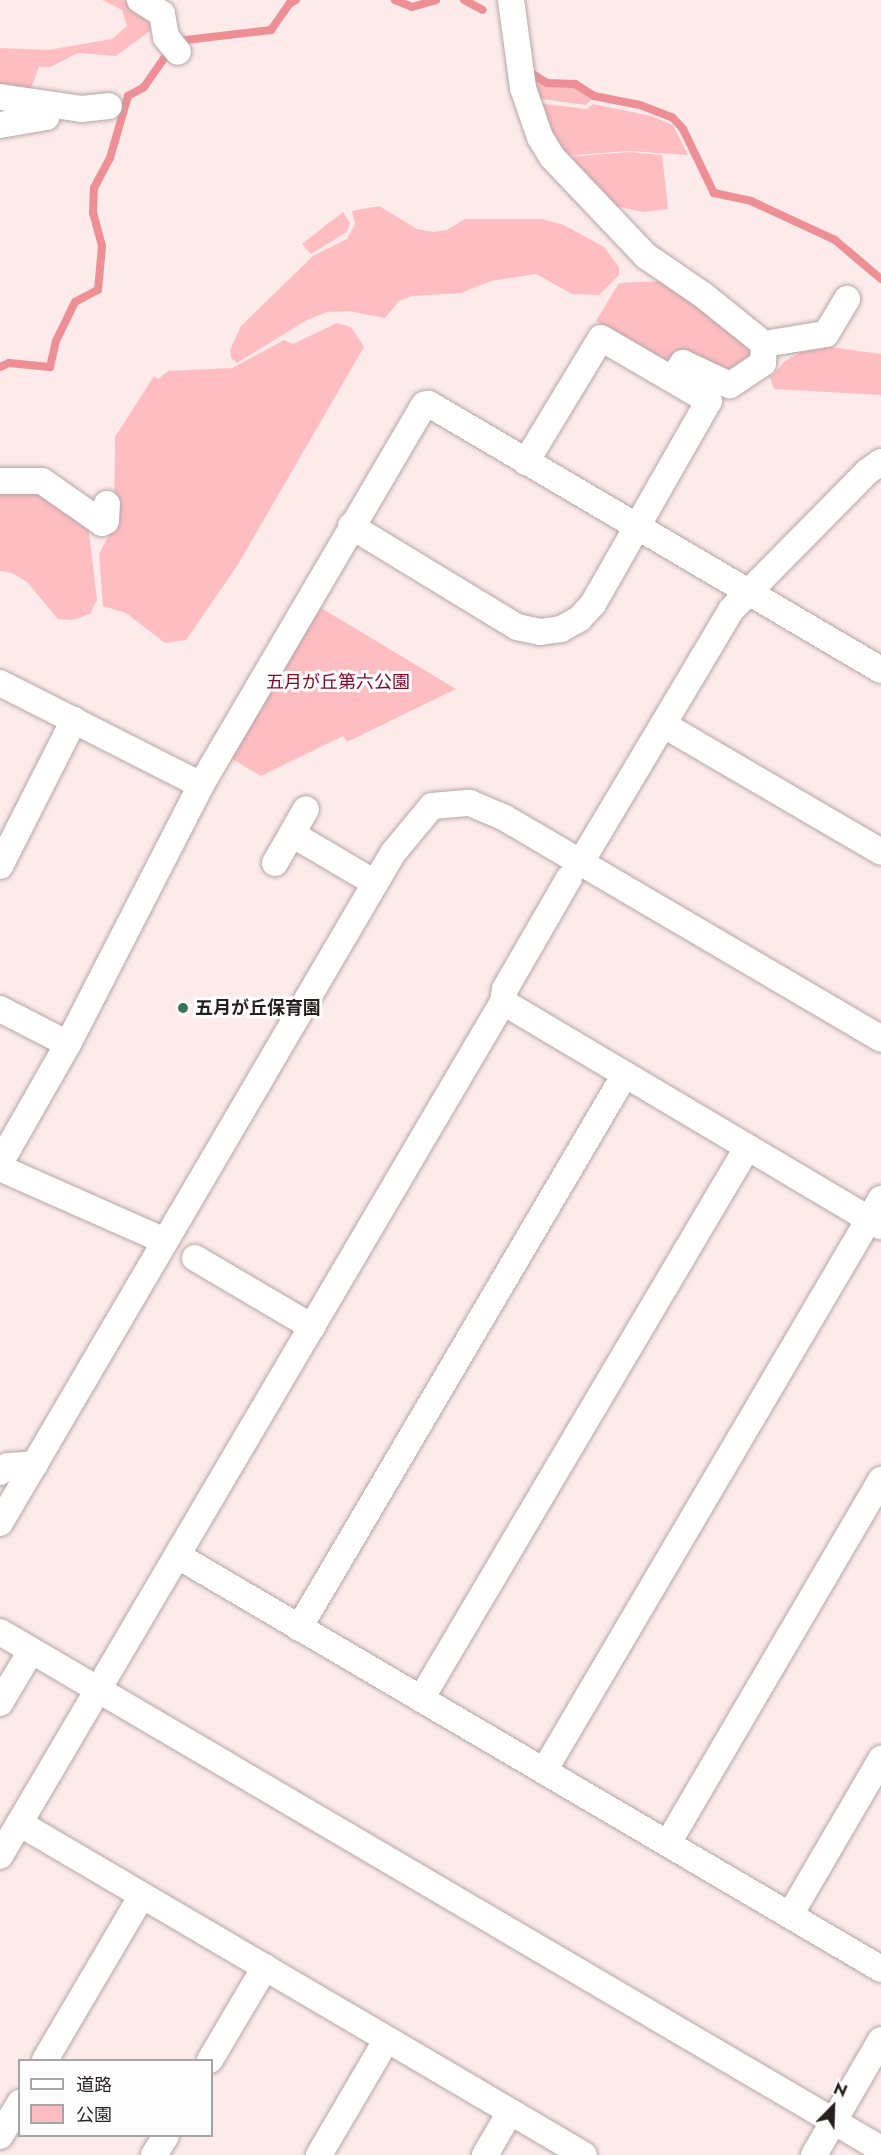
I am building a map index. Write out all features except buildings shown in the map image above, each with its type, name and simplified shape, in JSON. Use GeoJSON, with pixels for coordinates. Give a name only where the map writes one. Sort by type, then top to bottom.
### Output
{"type":"FeatureCollection","features":[{"type":"Feature","properties":{"kind":"street"},"geometry":{"type":"LineString","coordinates":[[140,0],[162,14],[166,37],[178,52]]}},
{"type":"Feature","properties":{"kind":"street"},"geometry":{"type":"LineString","coordinates":[[511,0],[523,88],[540,137],[552,157],[646,256],[712,301],[764,344],[826,334],[847,299]]}},
{"type":"Feature","properties":{"kind":"street"},"geometry":{"type":"LineString","coordinates":[[0,97],[81,109],[109,106]]}},
{"type":"Feature","properties":{"kind":"street"},"geometry":{"type":"LineString","coordinates":[[0,125],[46,117],[49,105]]}},
{"type":"Feature","properties":{"kind":"street"},"geometry":{"type":"LineString","coordinates":[[351,526],[506,621],[540,632],[561,629],[587,612],[709,401],[601,338],[526,462]]}},
{"type":"Feature","properties":{"kind":"street"},"geometry":{"type":"LineString","coordinates":[[672,379],[683,363],[730,385],[763,363],[764,344]]}},
{"type":"Feature","properties":{"kind":"street"},"geometry":{"type":"LineString","coordinates":[[0,1163],[69,1044],[201,785],[424,405],[429,404],[881,670]]}},
{"type":"Feature","properties":{"kind":"street"},"geometry":{"type":"LineString","coordinates":[[0,1856],[503,1002],[505,989],[731,610],[881,462]]}},
{"type":"Feature","properties":{"kind":"street"},"geometry":{"type":"LineString","coordinates":[[0,482],[42,481],[102,523],[106,521],[107,504]]}},
{"type":"Feature","properties":{"kind":"street"},"geometry":{"type":"LineString","coordinates":[[0,682],[201,785]]}},
{"type":"Feature","properties":{"kind":"street"},"geometry":{"type":"LineString","coordinates":[[0,866],[74,720]]}},
{"type":"Feature","properties":{"kind":"street"},"geometry":{"type":"LineString","coordinates":[[664,725],[881,852]]}},
{"type":"Feature","properties":{"kind":"street"},"geometry":{"type":"LineString","coordinates":[[0,1523],[375,883],[418,820],[432,806],[448,802],[470,803],[489,811],[575,870],[881,1039]]}},
{"type":"Feature","properties":{"kind":"street"},"geometry":{"type":"LineString","coordinates":[[275,863],[306,809]]}},
{"type":"Feature","properties":{"kind":"street"},"geometry":{"type":"LineString","coordinates":[[291,834],[375,883]]}},
{"type":"Feature","properties":{"kind":"street"},"geometry":{"type":"LineString","coordinates":[[503,1002],[747,1148],[877,1215],[544,1771]]}},
{"type":"Feature","properties":{"kind":"street"},"geometry":{"type":"LineString","coordinates":[[0,1010],[69,1044]]}},
{"type":"Feature","properties":{"kind":"street"},"geometry":{"type":"LineString","coordinates":[[299,1628],[624,1076]]}},
{"type":"Feature","properties":{"kind":"street"},"geometry":{"type":"LineString","coordinates":[[421,1699],[747,1148]]}},
{"type":"Feature","properties":{"kind":"street"},"geometry":{"type":"LineString","coordinates":[[0,1168],[165,1241]]}},
{"type":"Feature","properties":{"kind":"street"},"geometry":{"type":"LineString","coordinates":[[195,1258],[312,1327]]}},
{"type":"Feature","properties":{"kind":"street"},"geometry":{"type":"LineString","coordinates":[[0,1472],[8,1466],[34,1464]]}},
{"type":"Feature","properties":{"kind":"street"},"geometry":{"type":"LineString","coordinates":[[668,1844],[881,1480]]}},
{"type":"Feature","properties":{"kind":"street"},"geometry":{"type":"LineString","coordinates":[[178,1556],[881,1969]]}},
{"type":"Feature","properties":{"kind":"street"},"geometry":{"type":"LineString","coordinates":[[0,1632],[881,2149]]}},
{"type":"Feature","properties":{"kind":"street"},"geometry":{"type":"LineString","coordinates":[[0,1703],[31,1650]]}},
{"type":"Feature","properties":{"kind":"street"},"geometry":{"type":"LineString","coordinates":[[790,1915],[881,1759]]}},
{"type":"Feature","properties":{"kind":"street"},"geometry":{"type":"LineString","coordinates":[[19,1823],[584,2155]]}},
{"type":"Feature","properties":{"kind":"street"},"geometry":{"type":"LineString","coordinates":[[46,2059],[142,1895]]}},
{"type":"Feature","properties":{"kind":"street"},"geometry":{"type":"LineString","coordinates":[[211,2059],[265,1967]]}},
{"type":"Feature","properties":{"kind":"street"},"geometry":{"type":"LineString","coordinates":[[319,2155],[387,2039]]}},
{"type":"Feature","properties":{"kind":"street"},"geometry":{"type":"LineString","coordinates":[[814,2155],[881,2040]]}},
{"type":"Feature","properties":{"kind":"street"},"geometry":{"type":"LineString","coordinates":[[0,2136],[18,2106]]}},
{"type":"Feature","properties":{"kind":"street"},"geometry":{"type":"LineString","coordinates":[[484,2155],[510,2112]]}},
{"type":"Feature","properties":{"kind":"street"},"geometry":{"type":"LineString","coordinates":[[154,2155],[165,2137]]}},
{"type":"Feature","properties":{"kind":"green space"},"geometry":{"type":"Polygon","coordinates":[[[102,0],[123,0],[147,7],[154,28],[116,56],[78,53],[50,67],[39,67],[30,91],[0,88],[0,48],[48,50],[112,39],[127,26],[122,10],[102,0]]]}},
{"type":"Feature","properties":{"kind":"green space"},"geometry":{"type":"Polygon","coordinates":[[[535,80],[545,86],[574,87],[593,98],[586,105],[535,98],[532,82],[535,80]]]}},
{"type":"Feature","properties":{"kind":"green space"},"geometry":{"type":"Polygon","coordinates":[[[537,103],[587,109],[593,104],[651,116],[673,125],[688,155],[629,151],[563,156],[537,103]]]}},
{"type":"Feature","properties":{"kind":"green space"},"geometry":{"type":"Polygon","coordinates":[[[629,152],[662,155],[668,209],[643,212],[606,204],[566,157],[629,152]]]}},
{"type":"Feature","properties":{"kind":"green space"},"geometry":{"type":"Polygon","coordinates":[[[379,206],[417,229],[434,232],[447,230],[465,219],[542,219],[564,225],[604,247],[619,267],[619,275],[599,295],[572,294],[536,274],[491,281],[461,293],[412,296],[399,301],[385,318],[349,311],[327,312],[307,320],[237,363],[231,358],[230,350],[241,326],[313,256],[347,239],[355,224],[352,211],[379,206]]]}},
{"type":"Feature","properties":{"kind":"green space"},"geometry":{"type":"Polygon","coordinates":[[[343,212],[350,223],[347,232],[311,254],[302,244],[343,212]]]}},
{"type":"Feature","properties":{"kind":"green space"},"geometry":{"type":"Polygon","coordinates":[[[664,281],[751,346],[753,358],[732,374],[677,350],[669,363],[596,321],[619,283],[664,281]]]}},
{"type":"Feature","properties":{"kind":"green space"},"geometry":{"type":"Polygon","coordinates":[[[337,323],[351,327],[364,347],[237,566],[186,640],[165,643],[126,613],[103,606],[99,554],[114,525],[115,437],[154,376],[158,379],[168,371],[232,368],[284,340],[293,344],[337,323]]]}},
{"type":"Feature","properties":{"kind":"green space"},"geometry":{"type":"Polygon","coordinates":[[[830,347],[881,354],[881,395],[774,389],[770,378],[785,361],[801,352],[830,347]]]}},
{"type":"Feature","properties":{"kind":"green space"},"geometry":{"type":"Polygon","coordinates":[[[36,489],[88,525],[97,600],[90,614],[72,620],[58,619],[27,582],[12,573],[0,571],[0,492],[36,489]]]}},
{"type":"Feature","properties":{"kind":"green space","name":"五月が丘第六公園"},"geometry":{"type":"Polygon","coordinates":[[[318,606],[456,689],[347,742],[343,736],[261,776],[229,757],[318,606]]]}},
{"type":"Feature","properties":{"kind":"waterway"},"geometry":{"type":"LineString","coordinates":[[177,41],[271,30],[289,4],[296,0]]}},
{"type":"Feature","properties":{"kind":"waterway"},"geometry":{"type":"LineString","coordinates":[[395,0],[412,7],[436,0]]}},
{"type":"Feature","properties":{"kind":"waterway"},"geometry":{"type":"LineString","coordinates":[[464,0],[483,10]]}},
{"type":"Feature","properties":{"kind":"waterway"},"geometry":{"type":"LineString","coordinates":[[0,367],[9,363],[50,367],[56,341],[75,302],[98,290],[102,246],[93,213],[94,188],[110,158],[128,96],[144,87],[164,58]]}},
{"type":"Feature","properties":{"kind":"waterway"},"geometry":{"type":"LineString","coordinates":[[531,73],[547,83],[575,84],[594,96],[640,105],[672,117],[683,129],[714,193],[751,201],[835,240],[881,279]]}},
{"type":"Feature","properties":{"kind":"place","name":"五月が丘保育園"},"geometry":{"type":"Point","coordinates":[183,1008]}}]}
